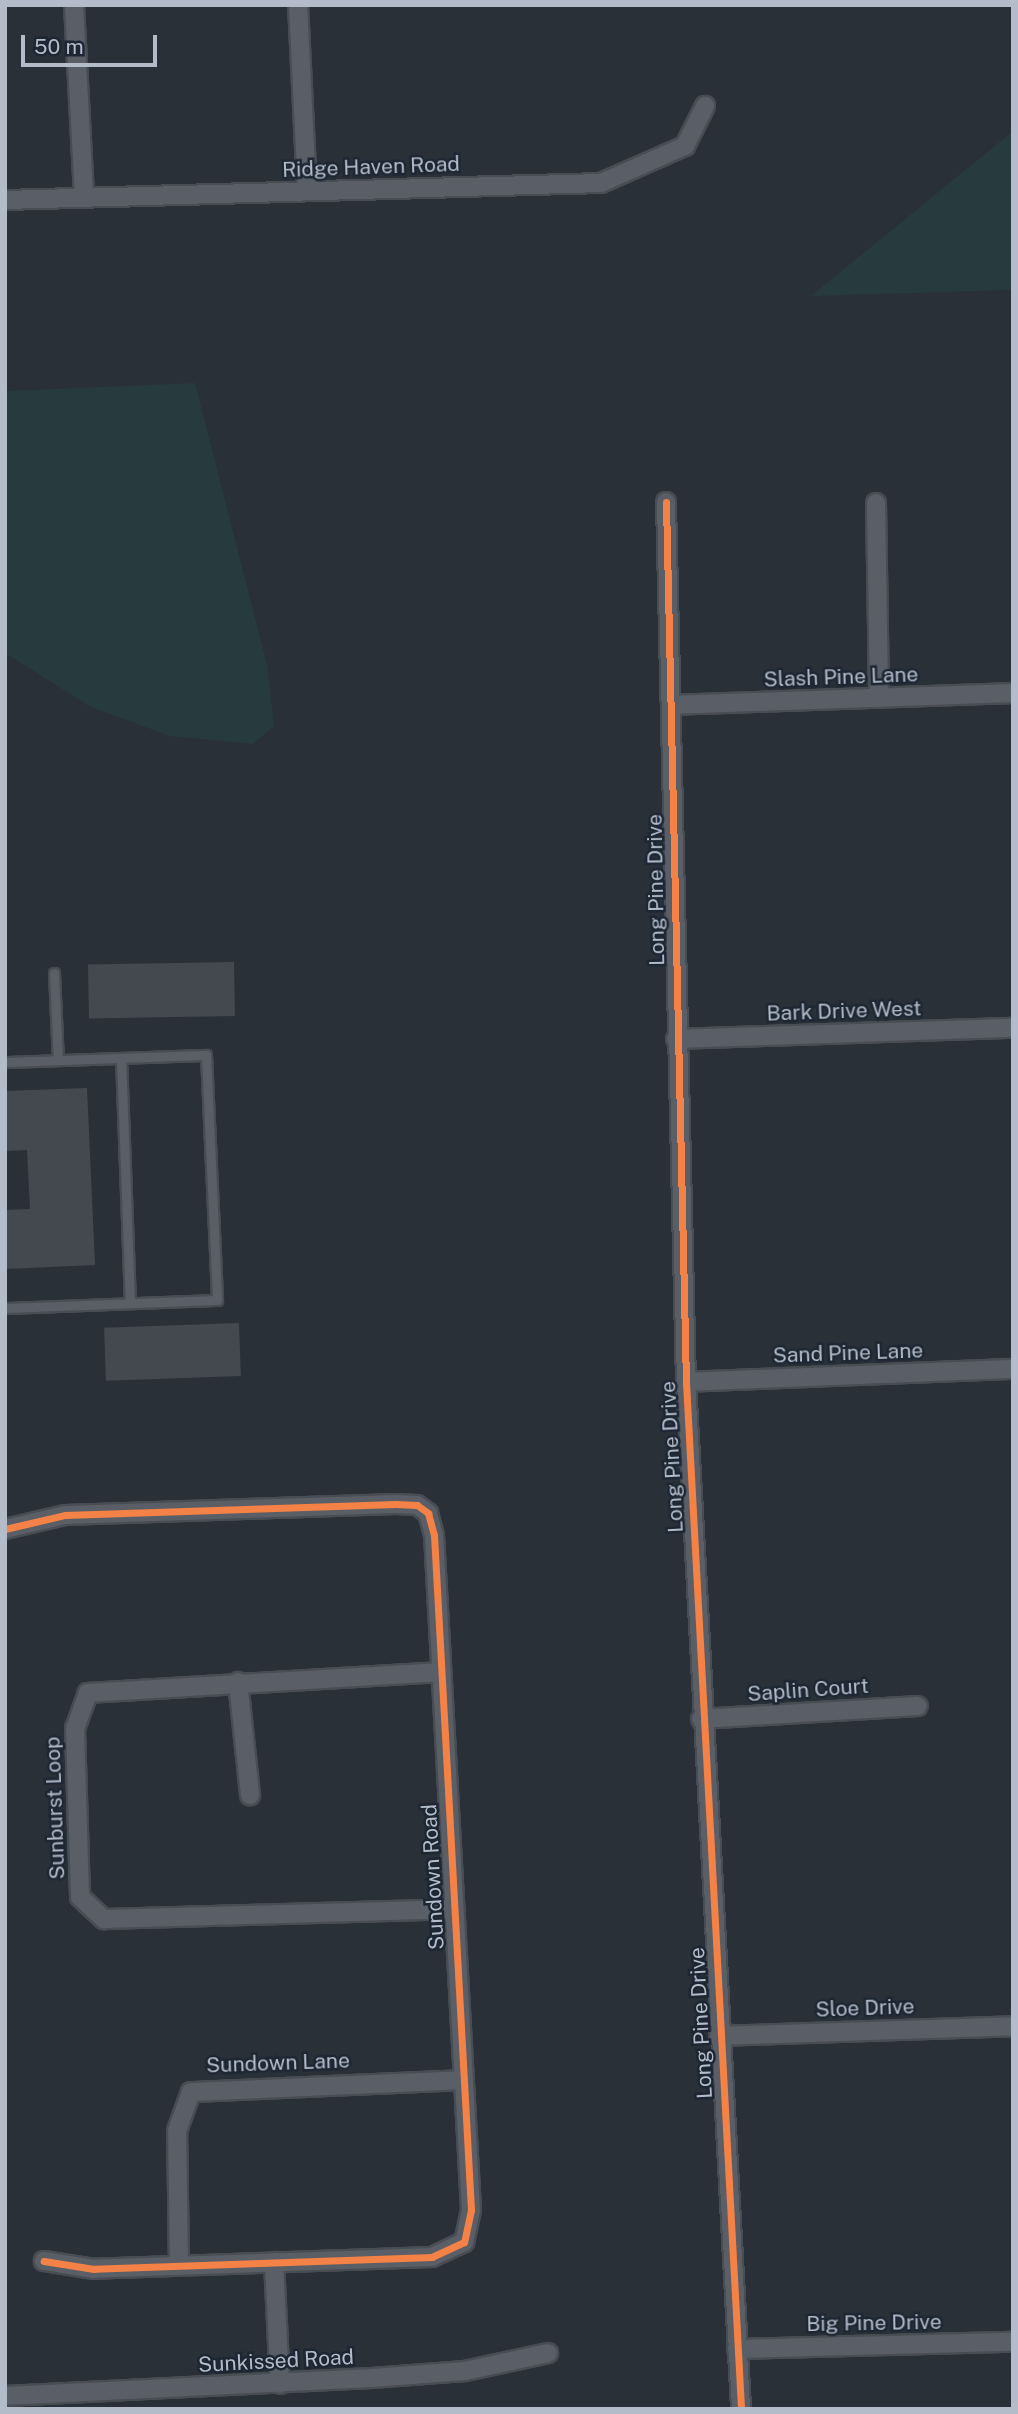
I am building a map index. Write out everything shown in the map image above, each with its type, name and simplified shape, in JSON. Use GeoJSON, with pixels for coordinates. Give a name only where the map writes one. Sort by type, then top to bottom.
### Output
{"type":"FeatureCollection","features":[{"type":"Feature","properties":{"kind":"street"},"geometry":{"type":"LineString","coordinates":[[74,5],[84,198]]}},
{"type":"Feature","properties":{"kind":"street"},"geometry":{"type":"LineString","coordinates":[[298,5],[307,191]]}},
{"type":"Feature","properties":{"kind":"street","name":"Ridge Haven Road"},"geometry":{"type":"LineString","coordinates":[[5,200],[601,183],[685,146],[705,106]]}},
{"type":"Feature","properties":{"kind":"street","name":"Long Pine Drive"},"geometry":{"type":"LineString","coordinates":[[666,502],[676,1039],[686,1382],[701,1719],[741,2409]]}},
{"type":"Feature","properties":{"kind":"street"},"geometry":{"type":"LineString","coordinates":[[876,503],[879,698]]}},
{"type":"Feature","properties":{"kind":"street","name":"Slash Pine Lane"},"geometry":{"type":"LineString","coordinates":[[671,705],[1013,693]]}},
{"type":"Feature","properties":{"kind":"street","name":"Bark Drive West"},"geometry":{"type":"LineString","coordinates":[[676,1039],[1013,1028]]}},
{"type":"Feature","properties":{"kind":"street","name":"Sand Pine Lane"},"geometry":{"type":"LineString","coordinates":[[686,1382],[1013,1369]]}},
{"type":"Feature","properties":{"kind":"street","name":"Sundown Road"},"geometry":{"type":"LineString","coordinates":[[5,1529],[65,1515],[417,1505],[428,1513],[434,1535],[452,1909],[471,2210],[464,2242],[432,2257],[94,2269],[44,2261]]}},
{"type":"Feature","properties":{"kind":"street","name":"Sunburst Loop"},"geometry":{"type":"LineString","coordinates":[[441,1672],[107,1688],[83,1697],[75,1728],[85,1907],[104,1919],[452,1909]]}},
{"type":"Feature","properties":{"kind":"street"},"geometry":{"type":"LineString","coordinates":[[238,1682],[250,1795]]}},
{"type":"Feature","properties":{"kind":"street","name":"Saplin Court"},"geometry":{"type":"LineString","coordinates":[[701,1719],[918,1706]]}},
{"type":"Feature","properties":{"kind":"street","name":"Sloe Drive"},"geometry":{"type":"LineString","coordinates":[[719,2036],[1013,2026]]}},
{"type":"Feature","properties":{"kind":"street","name":"Sundown Lane"},"geometry":{"type":"LineString","coordinates":[[179,2266],[177,2131],[191,2092],[462,2080]]}},
{"type":"Feature","properties":{"kind":"street"},"geometry":{"type":"LineString","coordinates":[[274,2262],[280,2384]]}},
{"type":"Feature","properties":{"kind":"street","name":"Big Pine Drive"},"geometry":{"type":"LineString","coordinates":[[737,2349],[1013,2342]]}},
{"type":"Feature","properties":{"kind":"street","name":"Sunkissed Road"},"geometry":{"type":"LineString","coordinates":[[5,2396],[280,2384],[466,2371],[548,2353]]}},
{"type":"Feature","properties":{"kind":"lane"},"geometry":{"type":"LineString","coordinates":[[54,973],[58,1060]]}},
{"type":"Feature","properties":{"kind":"lane"},"geometry":{"type":"LineString","coordinates":[[5,1062],[206,1055],[217,1300],[5,1308]]}},
{"type":"Feature","properties":{"kind":"lane"},"geometry":{"type":"LineString","coordinates":[[121,1058],[130,1303]]}},
{"type":"Feature","properties":{"kind":"green space"},"geometry":{"type":"Polygon","coordinates":[[[1013,131],[1013,290],[811,296],[1013,131]]]}},
{"type":"Feature","properties":{"kind":"green space"},"geometry":{"type":"Polygon","coordinates":[[[195,383],[267,665],[274,726],[253,744],[170,736],[91,707],[5,653],[5,391],[195,383]]]}},
{"type":"Feature","properties":{"kind":"building"},"geometry":{"type":"Polygon","coordinates":[[[234,962],[235,1016],[89,1019],[88,965],[234,962]]]}},
{"type":"Feature","properties":{"kind":"building"},"geometry":{"type":"Polygon","coordinates":[[[87,1088],[95,1265],[5,1269],[5,1210],[30,1209],[27,1150],[5,1151],[5,1091],[87,1088]]]}},
{"type":"Feature","properties":{"kind":"building"},"geometry":{"type":"Polygon","coordinates":[[[239,1323],[241,1376],[106,1381],[104,1328],[239,1323]]]}},
{"type":"Feature","properties":{"kind":"cycle path"},"geometry":{"type":"LineString","coordinates":[[666,502],[686,1382],[741,2409]]}},
{"type":"Feature","properties":{"kind":"cycle path"},"geometry":{"type":"LineString","coordinates":[[5,1529],[65,1515],[396,1504],[417,1505],[428,1513],[434,1535],[471,2210],[464,2242],[432,2257],[94,2269],[44,2261]]}}]}
